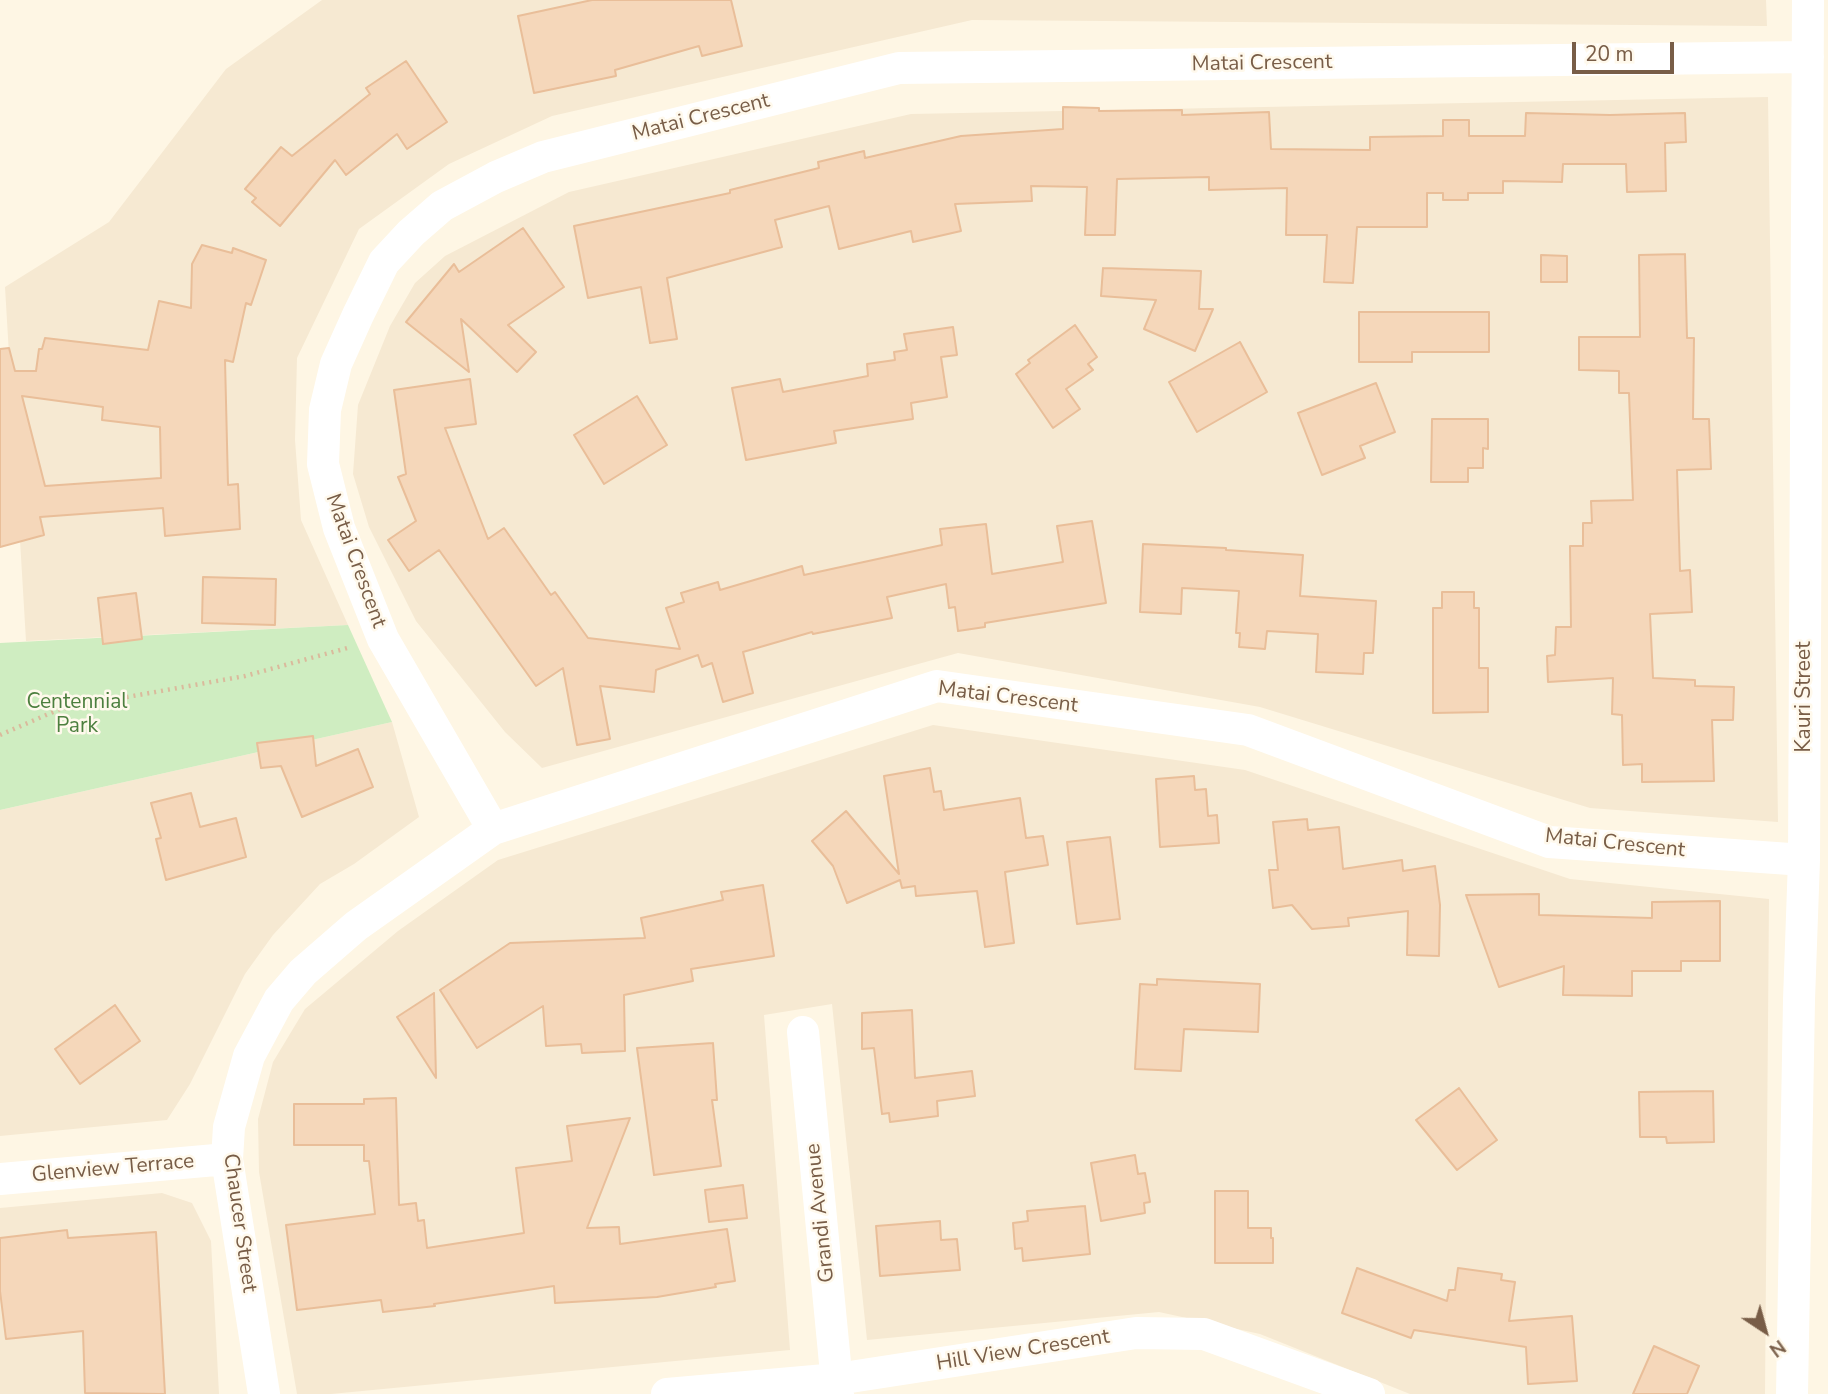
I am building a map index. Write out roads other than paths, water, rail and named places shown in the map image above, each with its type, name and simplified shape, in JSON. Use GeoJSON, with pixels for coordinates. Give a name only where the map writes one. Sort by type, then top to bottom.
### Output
{"type":"FeatureCollection","features":[{"type":"Feature","properties":{"kind":"street","name":"Kauri Street"},"geometry":{"type":"LineString","coordinates":[[1792,1394],[1814,1000],[1804,860],[1808,0]]}},
{"type":"Feature","properties":{"kind":"street","name":"Matai Crescent"},"geometry":{"type":"LineString","coordinates":[[1804,860],[1549,842],[1248,730],[937,686],[493,829],[383,639],[339,528],[323,464],[325,410],[336,364],[384,262],[411,233],[442,206],[496,177],[543,157],[899,68],[1808,57]]}},
{"type":"Feature","properties":{"kind":"street","name":"Chaucer Street"},"geometry":{"type":"LineString","coordinates":[[264,1394],[227,1159],[229,1127],[249,1056],[279,1000],[303,972],[356,926],[493,829]]}},
{"type":"Feature","properties":{"kind":"street","name":"Grandi Avenue"},"geometry":{"type":"LineString","coordinates":[[803,1032],[837,1387]]}},
{"type":"Feature","properties":{"kind":"street","name":"Glenview Terrace"},"geometry":{"type":"LineString","coordinates":[[0,1179],[227,1159]]}},
{"type":"Feature","properties":{"kind":"street","name":"Hill View Crescent"},"geometry":{"type":"LineString","coordinates":[[667,1394],[837,1387],[1136,1333],[1204,1334],[1369,1394]]}},
{"type":"Feature","properties":{"kind":"park label","name":"Centennial Park"},"geometry":{"type":"Point","coordinates":[77,715]}}]}
